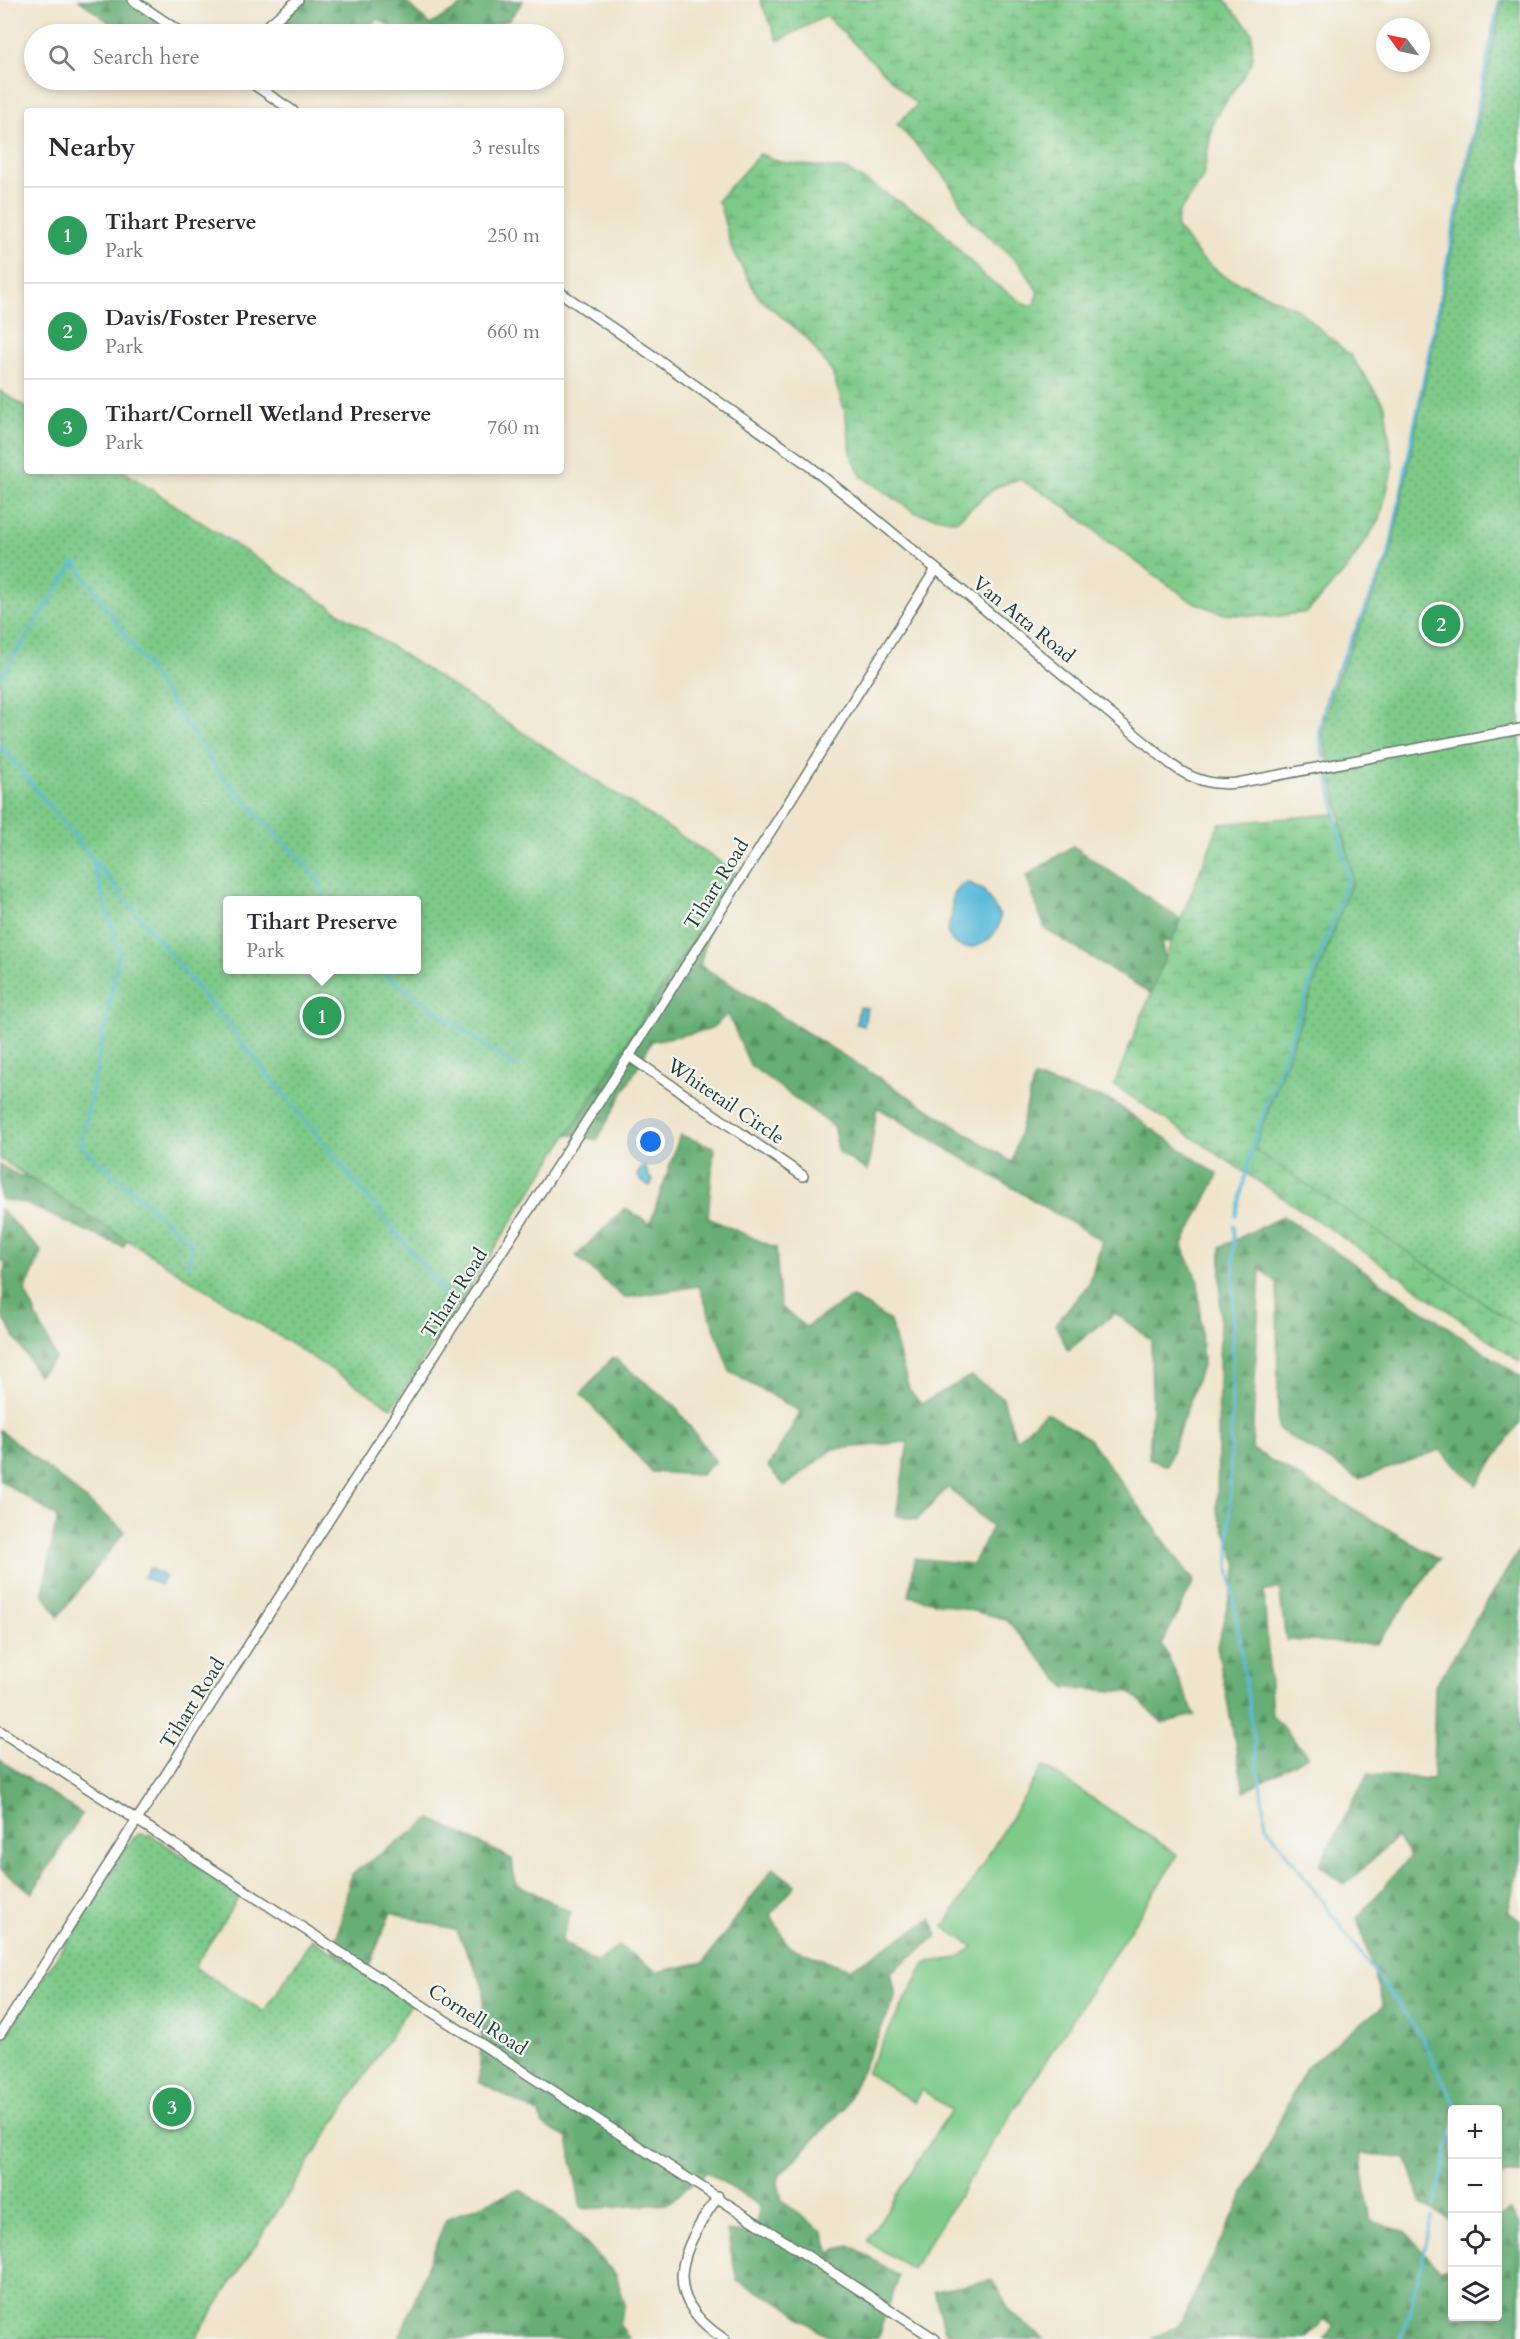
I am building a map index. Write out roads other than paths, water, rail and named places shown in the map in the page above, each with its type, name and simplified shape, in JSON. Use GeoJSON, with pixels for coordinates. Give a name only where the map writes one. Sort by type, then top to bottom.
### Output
{"type":"FeatureCollection","features":[{"type":"Feature","properties":{"kind":"street"},"geometry":{"type":"LineString","coordinates":[[133,0],[168,24]]}},
{"type":"Feature","properties":{"kind":"street"},"geometry":{"type":"LineString","coordinates":[[270,24],[298,0]]}},
{"type":"Feature","properties":{"kind":"street"},"geometry":{"type":"LineString","coordinates":[[262,90],[289,108]]}},
{"type":"Feature","properties":{"kind":"street","name":"Van Atta Road"},"geometry":{"type":"LineString","coordinates":[[564,295],[803,461],[1189,777],[1206,783],[1237,783],[1520,729]]}},
{"type":"Feature","properties":{"kind":"street","name":"Tihart Road"},"geometry":{"type":"LineString","coordinates":[[0,2034],[444,1340],[629,1056],[936,569]]}},
{"type":"Feature","properties":{"kind":"street","name":"Whitetail Circle"},"geometry":{"type":"LineString","coordinates":[[629,1056],[803,1176]]}},
{"type":"Feature","properties":{"kind":"street","name":"Cornell Road"},"geometry":{"type":"LineString","coordinates":[[0,1731],[935,2339]]}},
{"type":"Feature","properties":{"kind":"street"},"geometry":{"type":"LineString","coordinates":[[718,2196],[689,2242],[684,2254],[682,2273],[686,2295],[696,2315],[706,2326],[724,2339]]}},
{"type":"Feature","properties":{"kind":"water"},"geometry":{"type":"Polygon","coordinates":[[[968,882],[984,891],[1000,916],[994,934],[978,946],[968,947],[960,946],[952,941],[947,931],[952,914],[952,897],[961,885],[968,882]]]}},
{"type":"Feature","properties":{"kind":"water"},"geometry":{"type":"Polygon","coordinates":[[[859,1007],[867,1008],[864,1026],[856,1024],[859,1007]]]}},
{"type":"Feature","properties":{"kind":"water"},"geometry":{"type":"Polygon","coordinates":[[[645,1167],[649,1177],[653,1180],[650,1186],[642,1182],[637,1175],[641,1168],[645,1167]]]}},
{"type":"Feature","properties":{"kind":"water"},"geometry":{"type":"Polygon","coordinates":[[[150,1568],[165,1577],[160,1585],[144,1577],[150,1568]]]}},
{"type":"Feature","properties":{"kind":"waterway"},"geometry":{"type":"LineString","coordinates":[[1324,758],[1319,730],[1329,689],[1388,557],[1499,0]]}},
{"type":"Feature","properties":{"kind":"waterway"},"geometry":{"type":"LineString","coordinates":[[0,678],[75,562],[221,775],[317,877],[324,896]]}},
{"type":"Feature","properties":{"kind":"waterway"},"geometry":{"type":"LineString","coordinates":[[0,745],[451,1300]]}},
{"type":"Feature","properties":{"kind":"waterway"},"geometry":{"type":"LineString","coordinates":[[1236,1216],[1254,1140],[1348,879],[1329,779]]}},
{"type":"Feature","properties":{"kind":"waterway"},"geometry":{"type":"LineString","coordinates":[[93,862],[119,953],[81,1146],[192,1244],[188,1265]]}},
{"type":"Feature","properties":{"kind":"waterway"},"geometry":{"type":"LineString","coordinates":[[385,974],[515,1067]]}},
{"type":"Feature","properties":{"kind":"waterway"},"geometry":{"type":"LineString","coordinates":[[1234,1225],[1229,1566],[1266,1825],[1422,2037],[1455,2105]]}},
{"type":"Feature","properties":{"kind":"waterway"},"geometry":{"type":"LineString","coordinates":[[1435,2205],[1448,2148]]}},
{"type":"Feature","properties":{"kind":"waterway"},"geometry":{"type":"LineString","coordinates":[[1401,2339],[1413,2300],[1432,2218]]}},
{"type":"Feature","properties":{"kind":"place","name":"Davis/Foster Preserve"},"geometry":{"type":"Point","coordinates":[1441,624]}},
{"type":"Feature","properties":{"kind":"place","name":"Tihart Preserve"},"geometry":{"type":"Point","coordinates":[322,1016]}},
{"type":"Feature","properties":{"kind":"place","name":"Tihart/Cornell Wetland Preserve"},"geometry":{"type":"Point","coordinates":[172,2107]}}]}
